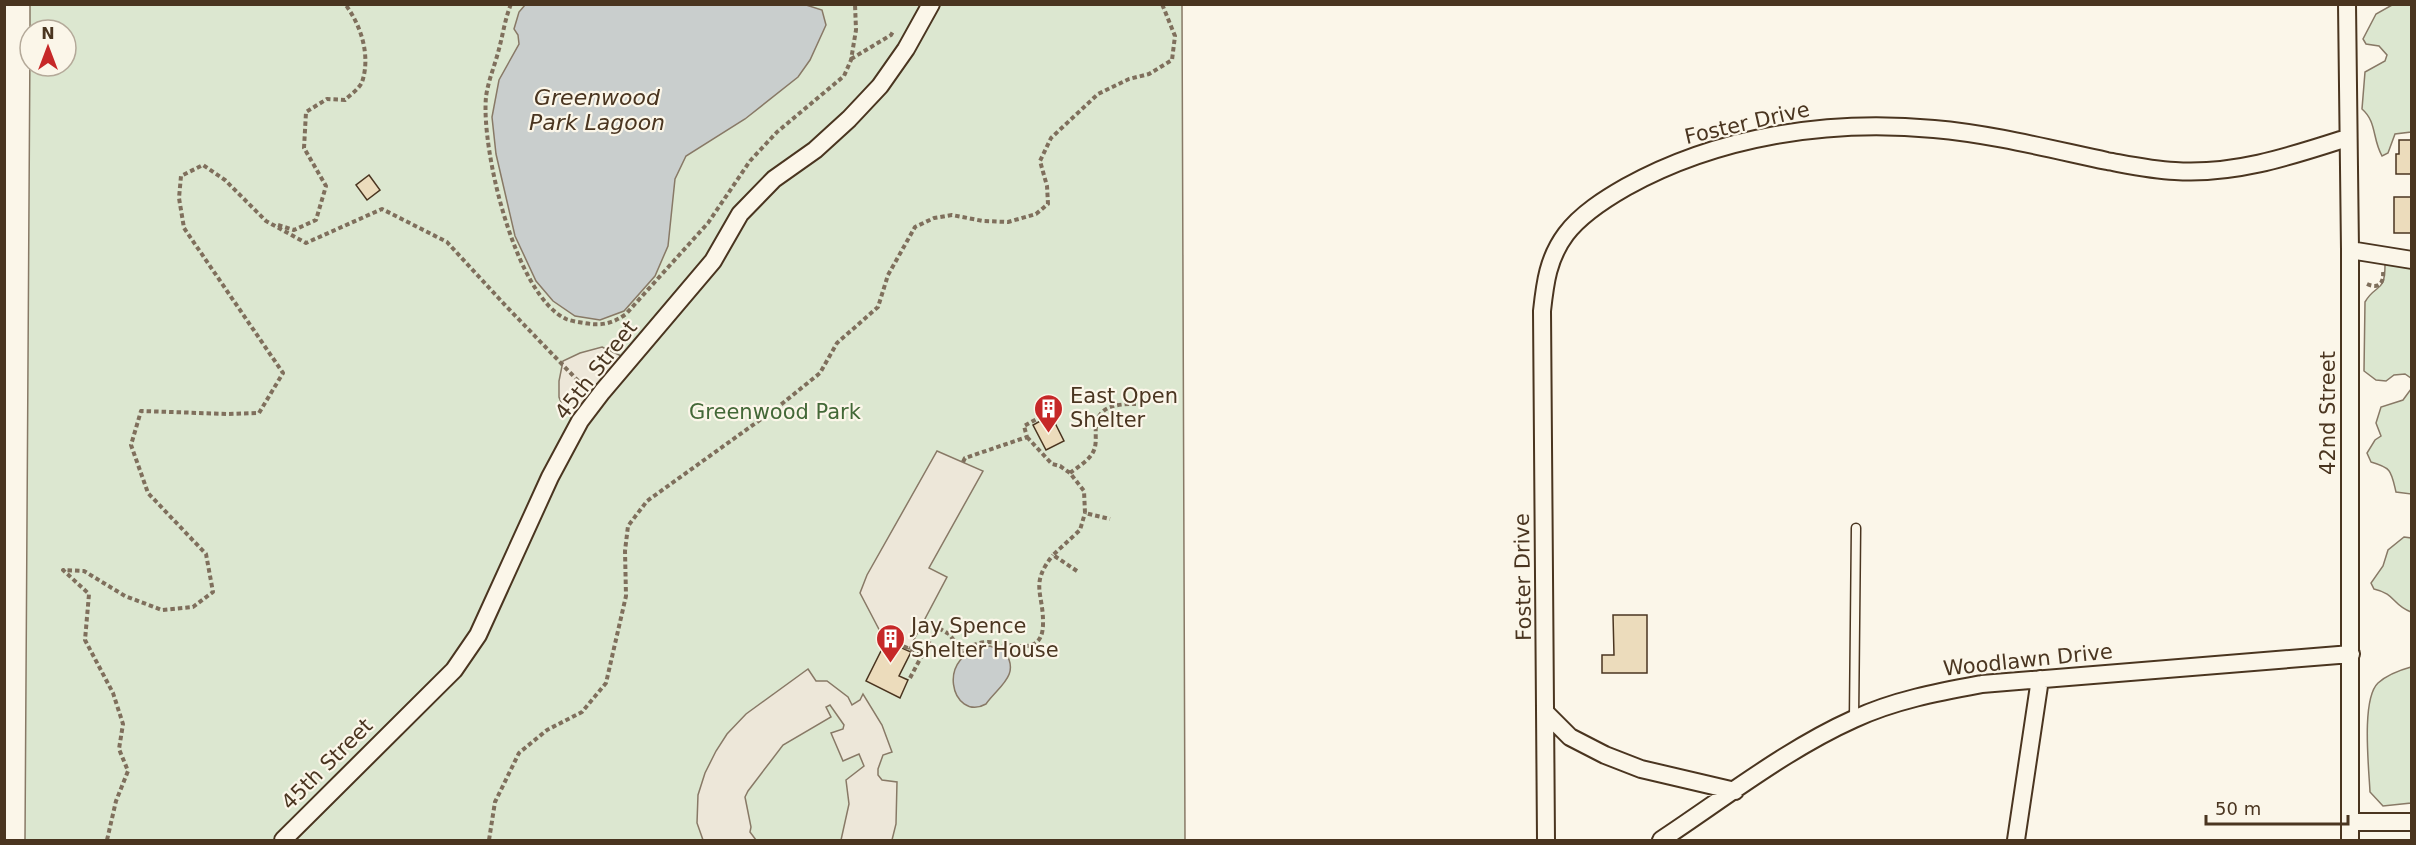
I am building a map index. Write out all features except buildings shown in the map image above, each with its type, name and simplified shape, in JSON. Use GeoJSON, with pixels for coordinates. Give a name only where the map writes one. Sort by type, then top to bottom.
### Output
{"type":"FeatureCollection","features":[{"type":"Feature","properties":{"kind":"street","name":"45th Street"},"geometry":{"type":"LineString","coordinates":[[283,840],[454,670],[478,635],[550,477],[580,421],[713,261],[740,214],[774,179],[815,150],[849,119],[879,86],[906,49],[931,4]]}},
{"type":"Feature","properties":{"kind":"street","name":"42nd Street"},"geometry":{"type":"LineString","coordinates":[[2347,4],[2350,250],[2350,840]]}},
{"type":"Feature","properties":{"kind":"street","name":"Foster Drive"},"geometry":{"type":"LineString","coordinates":[[1546,840],[1542,311],[1545,277],[1554,254],[1566,233],[1583,216],[1641,180],[1686,159],[1765,138],[1821,129],[1878,126],[1935,129],[2121,163],[2183,171],[2237,169],[2347,138]]}},
{"type":"Feature","properties":{"kind":"street"},"geometry":{"type":"LineString","coordinates":[[2350,250],[2412,260]]}},
{"type":"Feature","properties":{"kind":"street","name":"Woodlawn Drive"},"geometry":{"type":"LineString","coordinates":[[1661,840],[1790,754],[1854,718],[1935,692],[1982,684],[2351,654]]}},
{"type":"Feature","properties":{"kind":"street"},"geometry":{"type":"LineString","coordinates":[[2016,840],[2040,679]]}},
{"type":"Feature","properties":{"kind":"street"},"geometry":{"type":"LineString","coordinates":[[1546,713],[1570,737],[1605,755],[1641,769],[1735,791]]}},
{"type":"Feature","properties":{"kind":"street"},"geometry":{"type":"LineString","coordinates":[[2350,822],[2412,822]]}},
{"type":"Feature","properties":{"kind":"lane"},"geometry":{"type":"LineString","coordinates":[[1854,718],[1856,528]]}},
{"type":"Feature","properties":{"kind":"path"},"geometry":{"type":"LineString","coordinates":[[266,221],[294,231],[316,220],[326,186],[304,148],[306,112],[327,99],[345,100],[361,84],[366,52],[353,15],[345,4]]}},
{"type":"Feature","properties":{"kind":"path"},"geometry":{"type":"LineString","coordinates":[[511,4],[505,19],[486,98],[492,161],[503,214],[515,250],[530,282],[566,319],[593,325],[613,323],[626,314],[708,223],[750,161],[777,132],[844,76],[851,60],[856,30],[855,4]]}},
{"type":"Feature","properties":{"kind":"path"},"geometry":{"type":"LineString","coordinates":[[489,840],[495,802],[519,753],[547,730],[582,712],[606,683],[626,596],[625,551],[628,526],[647,501],[778,407],[820,373],[837,343],[878,307],[888,274],[915,227],[934,218],[952,215],[983,221],[1008,222],[1036,214],[1048,204],[1047,186],[1041,161],[1051,138],[1098,94],[1129,79],[1149,74],[1172,60],[1175,36],[1162,4]]}},
{"type":"Feature","properties":{"kind":"path"},"geometry":{"type":"LineString","coordinates":[[851,60],[891,34],[898,25]]}},
{"type":"Feature","properties":{"kind":"path"},"geometry":{"type":"LineString","coordinates":[[107,840],[116,801],[128,771],[119,749],[123,724],[112,693],[85,640],[89,594],[63,570],[84,571],[125,596],[162,610],[193,607],[213,592],[206,554],[148,493],[131,445],[141,411],[259,413],[283,373],[183,228],[179,198],[181,176],[203,165],[225,180],[266,221],[306,243],[382,209],[447,242],[519,321],[596,399]]}},
{"type":"Feature","properties":{"kind":"path"},"geometry":{"type":"LineString","coordinates":[[2361,282],[2375,287],[2382,282],[2382,255]]}},
{"type":"Feature","properties":{"kind":"path"},"geometry":{"type":"LineString","coordinates":[[1071,473],[1092,455],[1095,448],[1096,424],[1101,413],[1112,406],[1136,404]]}},
{"type":"Feature","properties":{"kind":"path"},"geometry":{"type":"LineString","coordinates":[[910,678],[937,627],[949,634],[962,651],[985,642],[1020,647],[1032,646],[1039,640],[1043,630],[1038,584],[1041,574],[1053,555],[1080,530],[1086,513],[1084,491],[1071,473],[1052,464],[1027,437],[1024,426],[1044,415]]}},
{"type":"Feature","properties":{"kind":"path"},"geometry":{"type":"LineString","coordinates":[[963,462],[965,458],[1027,437]]}},
{"type":"Feature","properties":{"kind":"path"},"geometry":{"type":"LineString","coordinates":[[1086,513],[1110,519]]}},
{"type":"Feature","properties":{"kind":"path"},"geometry":{"type":"LineString","coordinates":[[1053,555],[1077,571]]}},
{"type":"Feature","properties":{"kind":"path"},"geometry":{"type":"LineString","coordinates":[[883,637],[923,655]]}},
{"type":"Feature","properties":{"kind":"green space","name":"Greenwood Park"},"geometry":{"type":"Polygon","coordinates":[[[30,5],[1182,5],[1185,840],[25,840],[30,78],[78,78],[78,18],[30,18],[30,5]]]}},
{"type":"Feature","properties":{"kind":"green space"},"geometry":{"type":"Polygon","coordinates":[[[2392,5],[2411,5],[2411,132],[2395,134],[2388,153],[2382,156],[2370,119],[2362,109],[2365,72],[2385,61],[2387,55],[2379,46],[2366,44],[2363,39],[2376,14],[2392,5]]]}},
{"type":"Feature","properties":{"kind":"green space"},"geometry":{"type":"Polygon","coordinates":[[[2388,263],[2411,267],[2411,378],[2405,374],[2394,375],[2386,381],[2376,380],[2364,371],[2365,302],[2382,284],[2385,265],[2388,263]]]}},
{"type":"Feature","properties":{"kind":"green space"},"geometry":{"type":"Polygon","coordinates":[[[2411,389],[2411,494],[2396,492],[2389,471],[2371,462],[2367,453],[2375,440],[2381,436],[2376,423],[2381,407],[2403,400],[2411,389]]]}},
{"type":"Feature","properties":{"kind":"green space"},"geometry":{"type":"Polygon","coordinates":[[[2404,537],[2411,538],[2411,612],[2386,594],[2374,589],[2371,583],[2383,566],[2388,550],[2404,537]]]}},
{"type":"Feature","properties":{"kind":"green space"},"geometry":{"type":"Polygon","coordinates":[[[2411,667],[2411,803],[2383,806],[2370,792],[2367,735],[2369,704],[2378,683],[2394,673],[2411,667]]]}},
{"type":"Feature","properties":{"kind":"shaded area"},"geometry":{"type":"Polygon","coordinates":[[[602,347],[630,360],[580,421],[565,413],[559,397],[563,361],[602,347]]]}},
{"type":"Feature","properties":{"kind":"shaded area"},"geometry":{"type":"Polygon","coordinates":[[[937,451],[983,471],[929,568],[947,577],[909,649],[883,637],[860,593],[867,575],[937,451]]]}},
{"type":"Feature","properties":{"kind":"shaded area"},"geometry":{"type":"Polygon","coordinates":[[[808,669],[816,681],[827,681],[848,697],[852,705],[860,700],[863,694],[882,725],[892,752],[883,755],[878,775],[882,780],[897,782],[896,824],[892,840],[841,840],[849,804],[846,780],[864,766],[859,754],[843,761],[831,733],[843,729],[844,725],[830,705],[826,707],[831,717],[783,745],[748,791],[745,797],[750,832],[756,840],[703,840],[697,823],[698,795],[705,773],[716,751],[727,734],[746,714],[808,669]]]}},
{"type":"Feature","properties":{"kind":"water","name":"Greenwood Park Lagoon"},"geometry":{"type":"Polygon","coordinates":[[[803,4],[822,10],[826,25],[810,60],[798,77],[745,119],[686,156],[675,179],[668,246],[655,276],[624,311],[600,320],[575,316],[553,301],[536,281],[515,236],[496,154],[492,117],[499,80],[519,44],[518,35],[514,29],[519,12],[525,5],[803,4]]]}},
{"type":"Feature","properties":{"kind":"water"},"geometry":{"type":"Polygon","coordinates":[[[990,646],[1005,652],[1009,660],[1009,674],[986,704],[974,707],[964,704],[957,696],[954,672],[960,660],[972,651],[990,646]]]}},
{"type":"Feature","properties":{"kind":"place","name":"East Open Shelter"},"geometry":{"type":"Point","coordinates":[1049,434]}},
{"type":"Feature","properties":{"kind":"place","name":"Jay Spence Shelter House"},"geometry":{"type":"Point","coordinates":[890,664]}}]}
